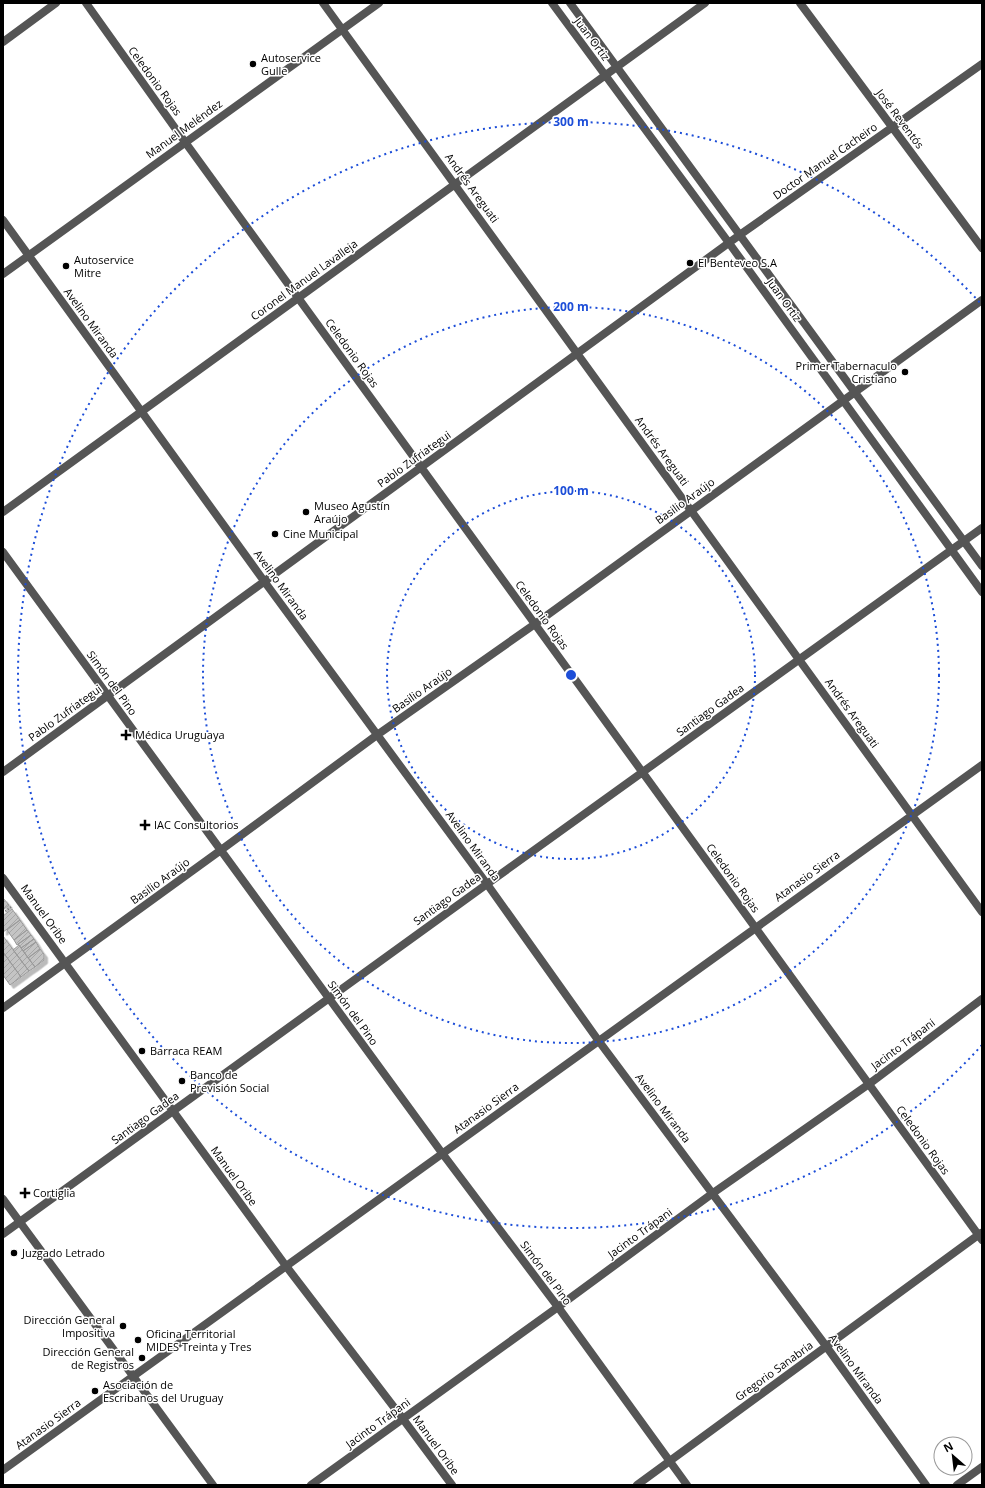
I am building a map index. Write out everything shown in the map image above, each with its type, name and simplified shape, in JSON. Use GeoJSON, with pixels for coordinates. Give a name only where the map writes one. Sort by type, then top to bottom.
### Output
{"type":"FeatureCollection","features":[{"type":"Feature","properties":{"kind":"street"},"geometry":{"type":"LineString","coordinates":[[3,42],[56,3]]}},
{"type":"Feature","properties":{"kind":"street","name":"Celedonio Rojas"},"geometry":{"type":"LineString","coordinates":[[86,3],[868,1084],[981,1236]]}},
{"type":"Feature","properties":{"kind":"street","name":"Andrés Areguati"},"geometry":{"type":"LineString","coordinates":[[323,3],[982,912]]}},
{"type":"Feature","properties":{"kind":"street","name":"Manuel Meléndez"},"geometry":{"type":"LineString","coordinates":[[3,274],[379,3]]}},
{"type":"Feature","properties":{"kind":"street","name":"Juan Ortiz"},"geometry":{"type":"LineString","coordinates":[[552,3],[729,243],[982,592]]}},
{"type":"Feature","properties":{"kind":"street","name":"Juan Ortiz"},"geometry":{"type":"LineString","coordinates":[[570,3],[741,234],[982,566]]}},
{"type":"Feature","properties":{"kind":"street","name":"Coronel Manuel Lavalleja"},"geometry":{"type":"LineString","coordinates":[[3,512],[705,3]]}},
{"type":"Feature","properties":{"kind":"street","name":"José Reventós"},"geometry":{"type":"LineString","coordinates":[[800,3],[982,248]]}},
{"type":"Feature","properties":{"kind":"street","name":"Doctor Manuel Cacheiro"},"geometry":{"type":"LineString","coordinates":[[741,234],[982,64]]}},
{"type":"Feature","properties":{"kind":"street","name":"Avelino Miranda"},"geometry":{"type":"LineString","coordinates":[[3,220],[264,581],[487,884],[598,1040],[826,1346],[926,1485]]}},
{"type":"Feature","properties":{"kind":"street","name":"Pablo Zufriategui"},"geometry":{"type":"LineString","coordinates":[[3,772],[741,234]]}},
{"type":"Feature","properties":{"kind":"street","name":"Basilio Araújo"},"geometry":{"type":"LineString","coordinates":[[3,1008],[377,735],[535,624],[982,300]]}},
{"type":"Feature","properties":{"kind":"street","name":"Santiago Gadea"},"geometry":{"type":"LineString","coordinates":[[3,1234],[982,528]]}},
{"type":"Feature","properties":{"kind":"street","name":"Simón del Pino"},"geometry":{"type":"LineString","coordinates":[[3,552],[329,999],[442,1153],[558,1307],[687,1485]]}},
{"type":"Feature","properties":{"kind":"street","name":"Atanasio Sierra"},"geometry":{"type":"LineString","coordinates":[[3,1470],[598,1040],[982,765]]}},
{"type":"Feature","properties":{"kind":"street","name":"Manuel Oribe"},"geometry":{"type":"LineString","coordinates":[[3,878],[286,1266],[452,1485]]}},
{"type":"Feature","properties":{"kind":"street","name":"Jacinto Trápani"},"geometry":{"type":"LineString","coordinates":[[311,1485],[713,1193],[868,1084],[982,999]]}},
{"type":"Feature","properties":{"kind":"street"},"geometry":{"type":"LineString","coordinates":[[3,1199],[213,1485]]}},
{"type":"Feature","properties":{"kind":"street","name":"Gregorio Sanabria"},"geometry":{"type":"LineString","coordinates":[[637,1485],[826,1346],[981,1236]]}},
{"type":"Feature","properties":{"kind":"street"},"geometry":{"type":"LineString","coordinates":[[957,1485],[982,1467]]}},
{"type":"Feature","properties":{"kind":"path"},"geometry":{"type":"LineString","coordinates":[[3,913],[12,906]]}},
{"type":"Feature","properties":{"kind":"building"},"geometry":{"type":"Polygon","coordinates":[[[3,898],[9,905],[3,910],[3,898]]]}},
{"type":"Feature","properties":{"kind":"building"},"geometry":{"type":"Polygon","coordinates":[[[12,909],[20,920],[3,932],[3,916],[12,909]]]}},
{"type":"Feature","properties":{"kind":"building"},"geometry":{"type":"Polygon","coordinates":[[[20,920],[27,930],[14,940],[7,930],[20,920]]]}},
{"type":"Feature","properties":{"kind":"building"},"geometry":{"type":"Polygon","coordinates":[[[27,930],[31,935],[17,945],[14,940],[27,930]]]}},
{"type":"Feature","properties":{"kind":"building"},"geometry":{"type":"Polygon","coordinates":[[[31,935],[34,939],[21,948],[18,944],[31,935]]]}},
{"type":"Feature","properties":{"kind":"building"},"geometry":{"type":"Polygon","coordinates":[[[3,936],[29,971],[21,977],[3,952],[3,936]]]}},
{"type":"Feature","properties":{"kind":"building"},"geometry":{"type":"Polygon","coordinates":[[[34,939],[36,942],[23,951],[21,948],[34,939]]]}},
{"type":"Feature","properties":{"kind":"building"},"geometry":{"type":"Polygon","coordinates":[[[36,942],[40,949],[28,958],[23,951],[36,942]]]}},
{"type":"Feature","properties":{"kind":"building"},"geometry":{"type":"Polygon","coordinates":[[[19,945],[35,967],[29,971],[13,950],[19,945]]]}},
{"type":"Feature","properties":{"kind":"building"},"geometry":{"type":"Polygon","coordinates":[[[40,949],[44,954],[44,960],[35,967],[28,958],[40,949]]]}},
{"type":"Feature","properties":{"kind":"building"},"geometry":{"type":"Polygon","coordinates":[[[3,952],[21,977],[10,985],[3,975],[3,952]]]}},
{"type":"Feature","properties":{"kind":"place","name":"Autoservice Gulle"},"geometry":{"type":"Point","coordinates":[253,64]}},
{"type":"Feature","properties":{"kind":"place","name":"El Benteveo S.A"},"geometry":{"type":"Point","coordinates":[690,263]}},
{"type":"Feature","properties":{"kind":"place","name":"Autoservice Mitre"},"geometry":{"type":"Point","coordinates":[66,266]}},
{"type":"Feature","properties":{"kind":"place","name":"Primer Tabernaculo Cristiano"},"geometry":{"type":"Point","coordinates":[905,372]}},
{"type":"Feature","properties":{"kind":"place","name":"Museo Agustín Araújo"},"geometry":{"type":"Point","coordinates":[306,512]}},
{"type":"Feature","properties":{"kind":"place","name":"Cine Municipal"},"geometry":{"type":"Point","coordinates":[275,534]}},
{"type":"Feature","properties":{"kind":"place","name":"Médica Uruguaya"},"geometry":{"type":"Point","coordinates":[126,735]}},
{"type":"Feature","properties":{"kind":"place","name":"IAC Consultorios"},"geometry":{"type":"Point","coordinates":[145,825]}},
{"type":"Feature","properties":{"kind":"place","name":"Barraca REAM"},"geometry":{"type":"Point","coordinates":[142,1051]}},
{"type":"Feature","properties":{"kind":"place","name":"Banco de Previsión Social"},"geometry":{"type":"Point","coordinates":[182,1081]}},
{"type":"Feature","properties":{"kind":"place","name":"Cortiglia"},"geometry":{"type":"Point","coordinates":[25,1193]}},
{"type":"Feature","properties":{"kind":"place","name":"Juzgado Letrado"},"geometry":{"type":"Point","coordinates":[14,1253]}},
{"type":"Feature","properties":{"kind":"place","name":"Dirección General Impositiva"},"geometry":{"type":"Point","coordinates":[123,1326]}},
{"type":"Feature","properties":{"kind":"place","name":"Oficina Territorial MIDES Treinta y Tres"},"geometry":{"type":"Point","coordinates":[138,1340]}},
{"type":"Feature","properties":{"kind":"place","name":"Dirección General de Registros"},"geometry":{"type":"Point","coordinates":[142,1358]}},
{"type":"Feature","properties":{"kind":"place","name":"Asociación de Escribanos del Uruguay"},"geometry":{"type":"Point","coordinates":[95,1391]}}]}
